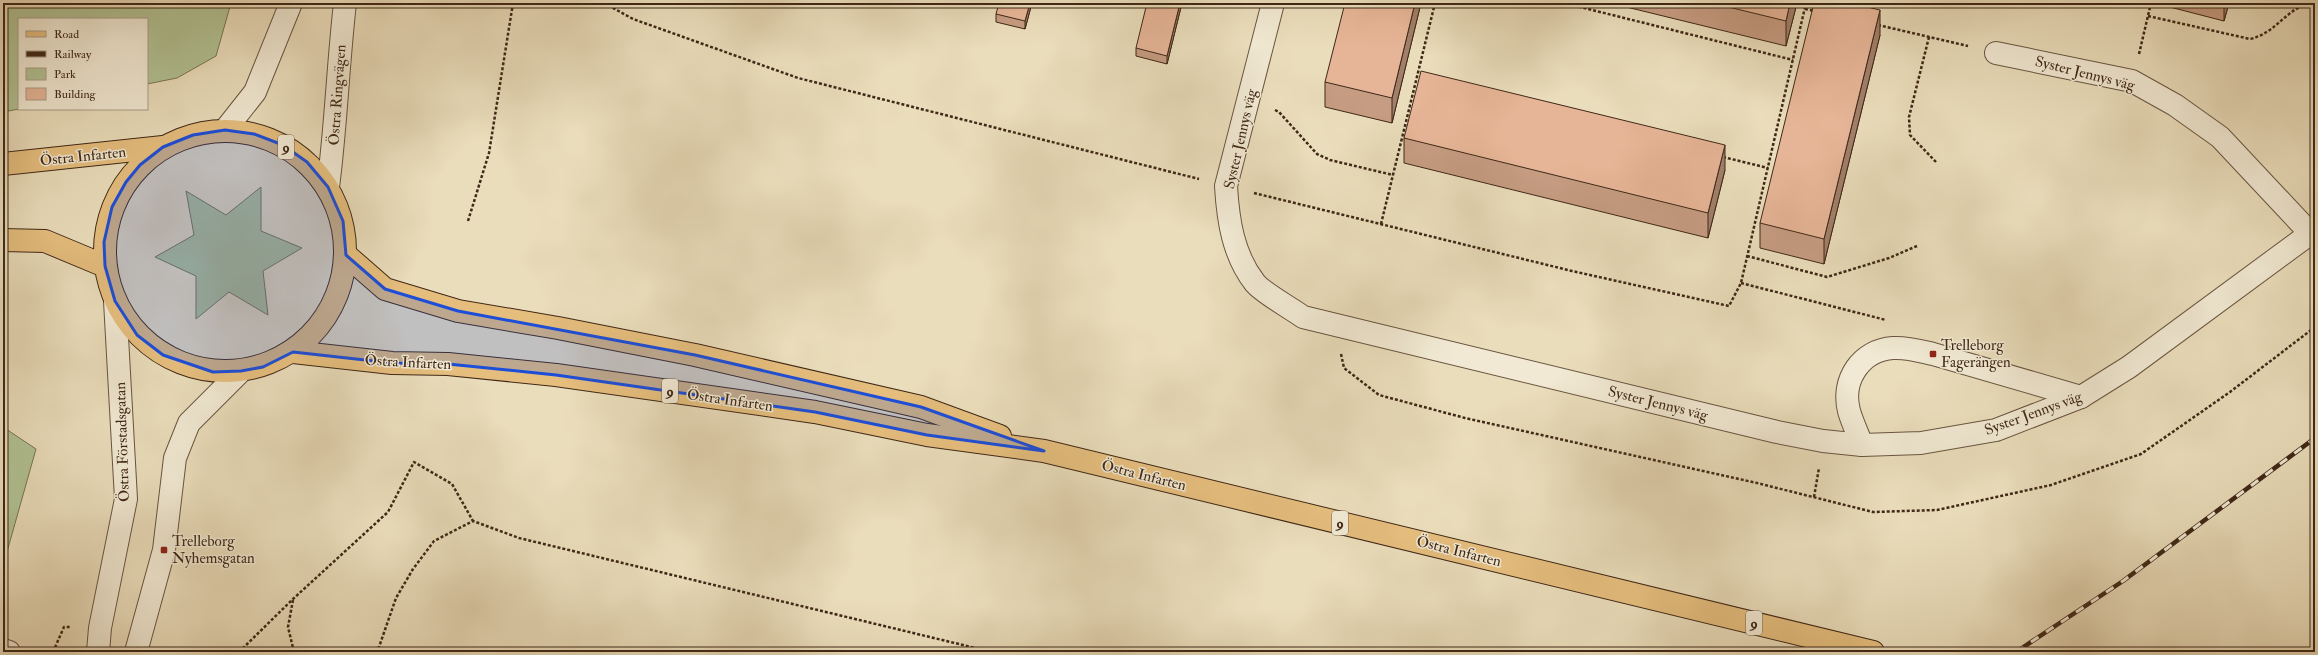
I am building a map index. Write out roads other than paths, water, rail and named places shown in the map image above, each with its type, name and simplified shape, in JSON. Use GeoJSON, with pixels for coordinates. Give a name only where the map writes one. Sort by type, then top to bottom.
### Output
{"type":"FeatureCollection","features":[{"type":"Feature","properties":{"kind":"main road","name":"9"},"geometry":{"type":"LineString","coordinates":[[225,130],[254,134],[282,145],[307,162],[328,187],[342,221],[346,255],[340,290],[334,302],[320,326],[293,352],[263,366],[241,371],[213,372],[163,356],[137,335],[115,301],[105,266],[104,242],[112,206],[126,182],[140,165],[162,147],[193,135],[225,130]]}},
{"type":"Feature","properties":{"kind":"main road","name":"Östra Infarten"},"geometry":{"type":"LineString","coordinates":[[3,164],[162,147]]}},
{"type":"Feature","properties":{"kind":"main road"},"geometry":{"type":"LineString","coordinates":[[3,240],[45,241],[105,266]]}},
{"type":"Feature","properties":{"kind":"main road","name":"Östra Infarten"},"geometry":{"type":"LineString","coordinates":[[346,255],[385,289],[458,311],[558,328],[695,355],[921,407],[1044,451]]}},
{"type":"Feature","properties":{"kind":"main road","name":"Östra Infarten"},"geometry":{"type":"LineString","coordinates":[[293,352],[392,363],[448,364],[556,375],[815,412],[927,435],[1044,451],[1873,652]]}},
{"type":"Feature","properties":{"kind":"street"},"geometry":{"type":"LineString","coordinates":[[225,130],[255,92],[291,3]]}},
{"type":"Feature","properties":{"kind":"street","name":"Östra Ringvägen"},"geometry":{"type":"LineString","coordinates":[[328,187],[336,125],[338,67],[345,3]]}},
{"type":"Feature","properties":{"kind":"street","name":"Syster Jennys väg"},"geometry":{"type":"LineString","coordinates":[[1273,3],[1226,186],[1228,213],[1234,244],[1255,283],[1303,317],[1777,432],[1823,441],[1862,445],[1921,443],[1996,430],[2081,397],[2129,367],[2313,232],[2220,137],[2175,105],[2132,82],[1996,53]]}},
{"type":"Feature","properties":{"kind":"street","name":"Östra Förstadsgatan"},"geometry":{"type":"LineString","coordinates":[[98,652],[100,628],[126,499],[115,301]]}},
{"type":"Feature","properties":{"kind":"street"},"geometry":{"type":"LineString","coordinates":[[1862,445],[1849,410],[1848,390],[1852,372],[1863,360],[1874,353],[1892,348],[1911,349],[1932,354],[2081,397]]}},
{"type":"Feature","properties":{"kind":"street"},"geometry":{"type":"LineString","coordinates":[[136,652],[164,550],[175,458],[189,423],[241,371]]}},
{"type":"Feature","properties":{"kind":"street"},"geometry":{"type":"LineString","coordinates":[[3,650],[9,652]]}},
{"type":"Feature","properties":{"kind":"railway"},"geometry":{"type":"LineString","coordinates":[[2016,652],[2123,581],[2315,438]]}},
{"type":"Feature","properties":{"kind":"place","name":"Trelleborg Fagerängen"},"geometry":{"type":"Point","coordinates":[1933,354]}},
{"type":"Feature","properties":{"kind":"place","name":"Trelleborg Nyhemsgatan"},"geometry":{"type":"Point","coordinates":[164,550]}}]}
